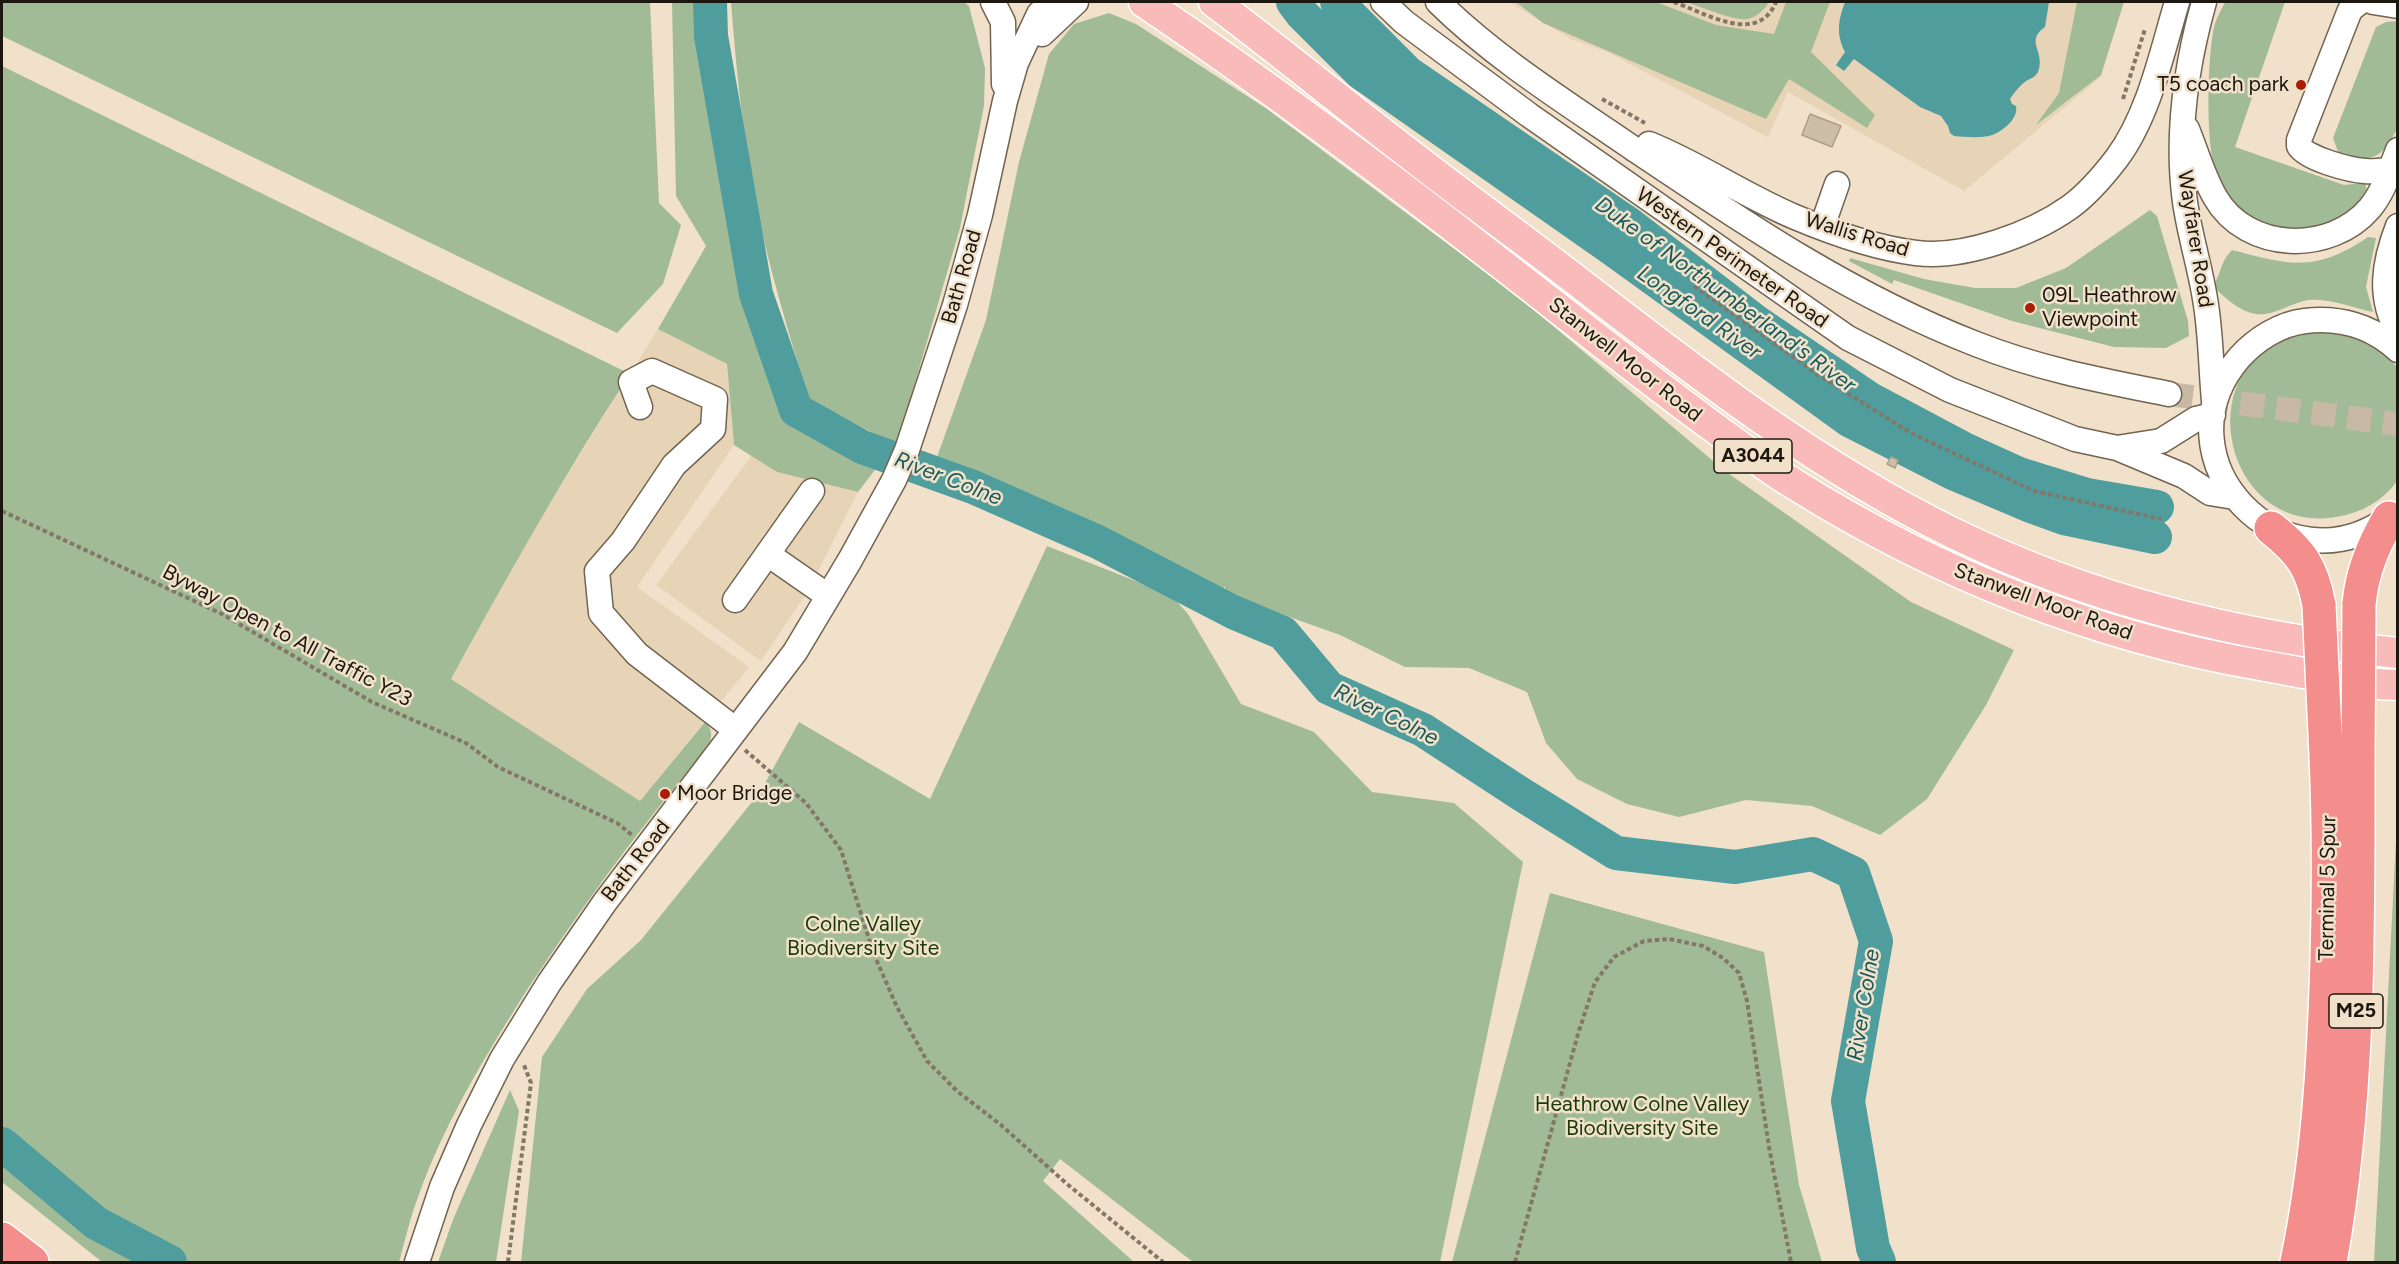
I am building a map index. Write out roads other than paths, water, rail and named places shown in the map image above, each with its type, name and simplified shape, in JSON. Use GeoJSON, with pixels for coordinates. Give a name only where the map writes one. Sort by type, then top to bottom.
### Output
{"type":"FeatureCollection","features":[{"type":"Feature","properties":{"kind":"highway","name":"Terminal 5 Spur"},"geometry":{"type":"LineString","coordinates":[[2330,1263],[2346,1161],[2355,1033],[2358,960],[2359,604],[2361,581],[2367,562],[2375,541],[2393,514]]}},
{"type":"Feature","properties":{"kind":"highway","name":"Terminal 5 Spur"},"geometry":{"type":"LineString","coordinates":[[2271,528],[2294,547],[2314,580],[2319,605],[2329,817],[2329,887],[2321,1101],[2314,1172],[2297,1263]]}},
{"type":"Feature","properties":{"kind":"highway"},"geometry":{"type":"LineString","coordinates":[[2,1239],[32,1263]]}},
{"type":"Feature","properties":{"kind":"main road","name":"Stanwell Moor Road"},"geometry":{"type":"LineString","coordinates":[[1144,2],[1302,111],[1732,441],[1793,483],[1854,519],[1957,572],[2025,600],[2125,634],[2240,661],[2342,679],[2397,685]]}},
{"type":"Feature","properties":{"kind":"main road","name":"Stanwell Moor Road"},"geometry":{"type":"LineString","coordinates":[[1214,2],[1713,384],[1816,456],[1886,498],[1955,534],[2031,567],[2138,605],[2214,625],[2284,638],[2397,653]]}},
{"type":"Feature","properties":{"kind":"street","name":"Bath Road"},"geometry":{"type":"LineString","coordinates":[[993,2],[1003,22],[1005,101]]}},
{"type":"Feature","properties":{"kind":"street","name":"Bath Road"},"geometry":{"type":"LineString","coordinates":[[417,1263],[442,1187],[474,1116],[514,1039],[592,920],[795,652],[894,480],[907,450],[956,305],[1016,63],[1039,14],[1051,2]]}},
{"type":"Feature","properties":{"kind":"street"},"geometry":{"type":"LineString","coordinates":[[1016,63],[1050,23],[1076,2]]}},
{"type":"Feature","properties":{"kind":"street","name":"Western Perimeter Road"},"geometry":{"type":"LineString","coordinates":[[1383,2],[1404,22],[1520,109],[1848,338],[1970,399],[2074,439],[2117,448],[2184,476],[2210,493],[2234,497]]}},
{"type":"Feature","properties":{"kind":"street","name":"Western Perimeter Road"},"geometry":{"type":"LineString","coordinates":[[1438,2],[1460,23],[1543,87],[1599,125],[1798,257],[1899,312],[1978,345],[2060,372],[2169,394]]}},
{"type":"Feature","properties":{"kind":"street"},"geometry":{"type":"LineString","coordinates":[[2118,156],[2126,118],[2161,2]]}},
{"type":"Feature","properties":{"kind":"street","name":"Wallis Road"},"geometry":{"type":"LineString","coordinates":[[1599,125],[1658,148],[1794,217],[1861,241],[1919,254],[1954,252],[2014,236],[2071,206],[2094,185],[2118,156],[2138,119],[2151,87],[2177,2]]}},
{"type":"Feature","properties":{"kind":"street","name":"Wayfarer Road"},"geometry":{"type":"LineString","coordinates":[[2204,2],[2193,44],[2183,120],[2183,173],[2185,199],[2206,303],[2214,411]]}},
{"type":"Feature","properties":{"kind":"street"},"geometry":{"type":"LineString","coordinates":[[2360,2],[2350,10],[2299,140],[2299,146],[2308,155],[2344,167],[2365,171],[2394,160]]}},
{"type":"Feature","properties":{"kind":"street"},"geometry":{"type":"LineString","coordinates":[[2373,2],[2397,6]]}},
{"type":"Feature","properties":{"kind":"street"},"geometry":{"type":"LineString","coordinates":[[2183,120],[2215,198],[2235,219],[2248,228],[2281,240],[2317,240],[2335,234],[2353,224],[2369,209],[2380,194],[2394,160]]}},
{"type":"Feature","properties":{"kind":"street"},"geometry":{"type":"LineString","coordinates":[[1822,227],[1837,184]]}},
{"type":"Feature","properties":{"kind":"street"},"geometry":{"type":"LineString","coordinates":[[2397,226],[2385,270],[2384,288],[2397,332]]}},
{"type":"Feature","properties":{"kind":"street"},"geometry":{"type":"LineString","coordinates":[[2393,514],[2360,534],[2344,539],[2319,541],[2294,537],[2271,528],[2245,510],[2234,497],[2220,472],[2212,444],[2214,411],[2221,386],[2231,367],[2262,337],[2282,327],[2301,322],[2339,321],[2358,325],[2376,333],[2397,350]]}},
{"type":"Feature","properties":{"kind":"street"},"geometry":{"type":"LineString","coordinates":[[640,407],[631,382],[652,371],[716,399],[713,429],[674,465],[623,541],[597,571],[601,613],[637,654],[733,734]]}},
{"type":"Feature","properties":{"kind":"street","name":"Western Perimeter Road"},"geometry":{"type":"LineString","coordinates":[[2117,448],[2162,441],[2196,419],[2214,411]]}},
{"type":"Feature","properties":{"kind":"street"},"geometry":{"type":"LineString","coordinates":[[735,600],[769,555],[812,491]]}},
{"type":"Feature","properties":{"kind":"street"},"geometry":{"type":"LineString","coordinates":[[769,555],[828,596]]}},
{"type":"Feature","properties":{"kind":"water"},"geometry":{"type":"Polygon","coordinates":[[[1845,2],[2049,2],[2045,27],[2036,37],[2040,62],[2038,72],[2021,85],[2010,99],[2016,106],[2015,116],[2004,129],[1989,136],[1954,136],[1941,116],[1920,107],[1854,59],[1844,71],[1836,65],[1845,52],[1840,39],[1839,27],[1845,2]]]}},
{"type":"Feature","properties":{"kind":"waterway","name":"River Colne"},"geometry":{"type":"LineString","coordinates":[[710,2],[711,36],[756,294],[796,410],[862,447],[973,487],[1098,542],[1233,612],[1283,633],[1329,688],[1423,730],[1616,853],[1735,867],[1813,854],[1853,873],[1876,941],[1848,1101],[1873,1248],[1879,1262]]}},
{"type":"Feature","properties":{"kind":"waterway","name":"Longford River"},"geometry":{"type":"LineString","coordinates":[[1293,2],[1360,72],[1614,250],[1849,420],[1953,473],[2031,506],[2064,518],[2155,537]]}},
{"type":"Feature","properties":{"kind":"waterway","name":"Duke of Northumberland's River"},"geometry":{"type":"LineString","coordinates":[[1337,2],[1408,73],[1629,224],[1755,321],[1870,399],[1966,450],[2019,474],[2087,495],[2157,507]]}},
{"type":"Feature","properties":{"kind":"waterway"},"geometry":{"type":"LineString","coordinates":[[2,1144],[96,1223],[170,1262]]}},
{"type":"Feature","properties":{"kind":"tunnel"},"geometry":{"type":"LineString","coordinates":[[2169,394],[2398,424]]}},
{"type":"Feature","properties":{"kind":"place","name":"T5 coach park"},"geometry":{"type":"Point","coordinates":[2301,85]}},
{"type":"Feature","properties":{"kind":"place","name":"09L Heathrow Viewpoint"},"geometry":{"type":"Point","coordinates":[2030,308]}},
{"type":"Feature","properties":{"kind":"place","name":"Moor Bridge"},"geometry":{"type":"Point","coordinates":[665,794]}},
{"type":"Feature","properties":{"kind":"park label","name":"Colne Valley Biodiversity Site"},"geometry":{"type":"Point","coordinates":[863,937]}},
{"type":"Feature","properties":{"kind":"park label","name":"Heathrow Colne Valley Biodiversity Site"},"geometry":{"type":"Point","coordinates":[1642,1117]}}]}
